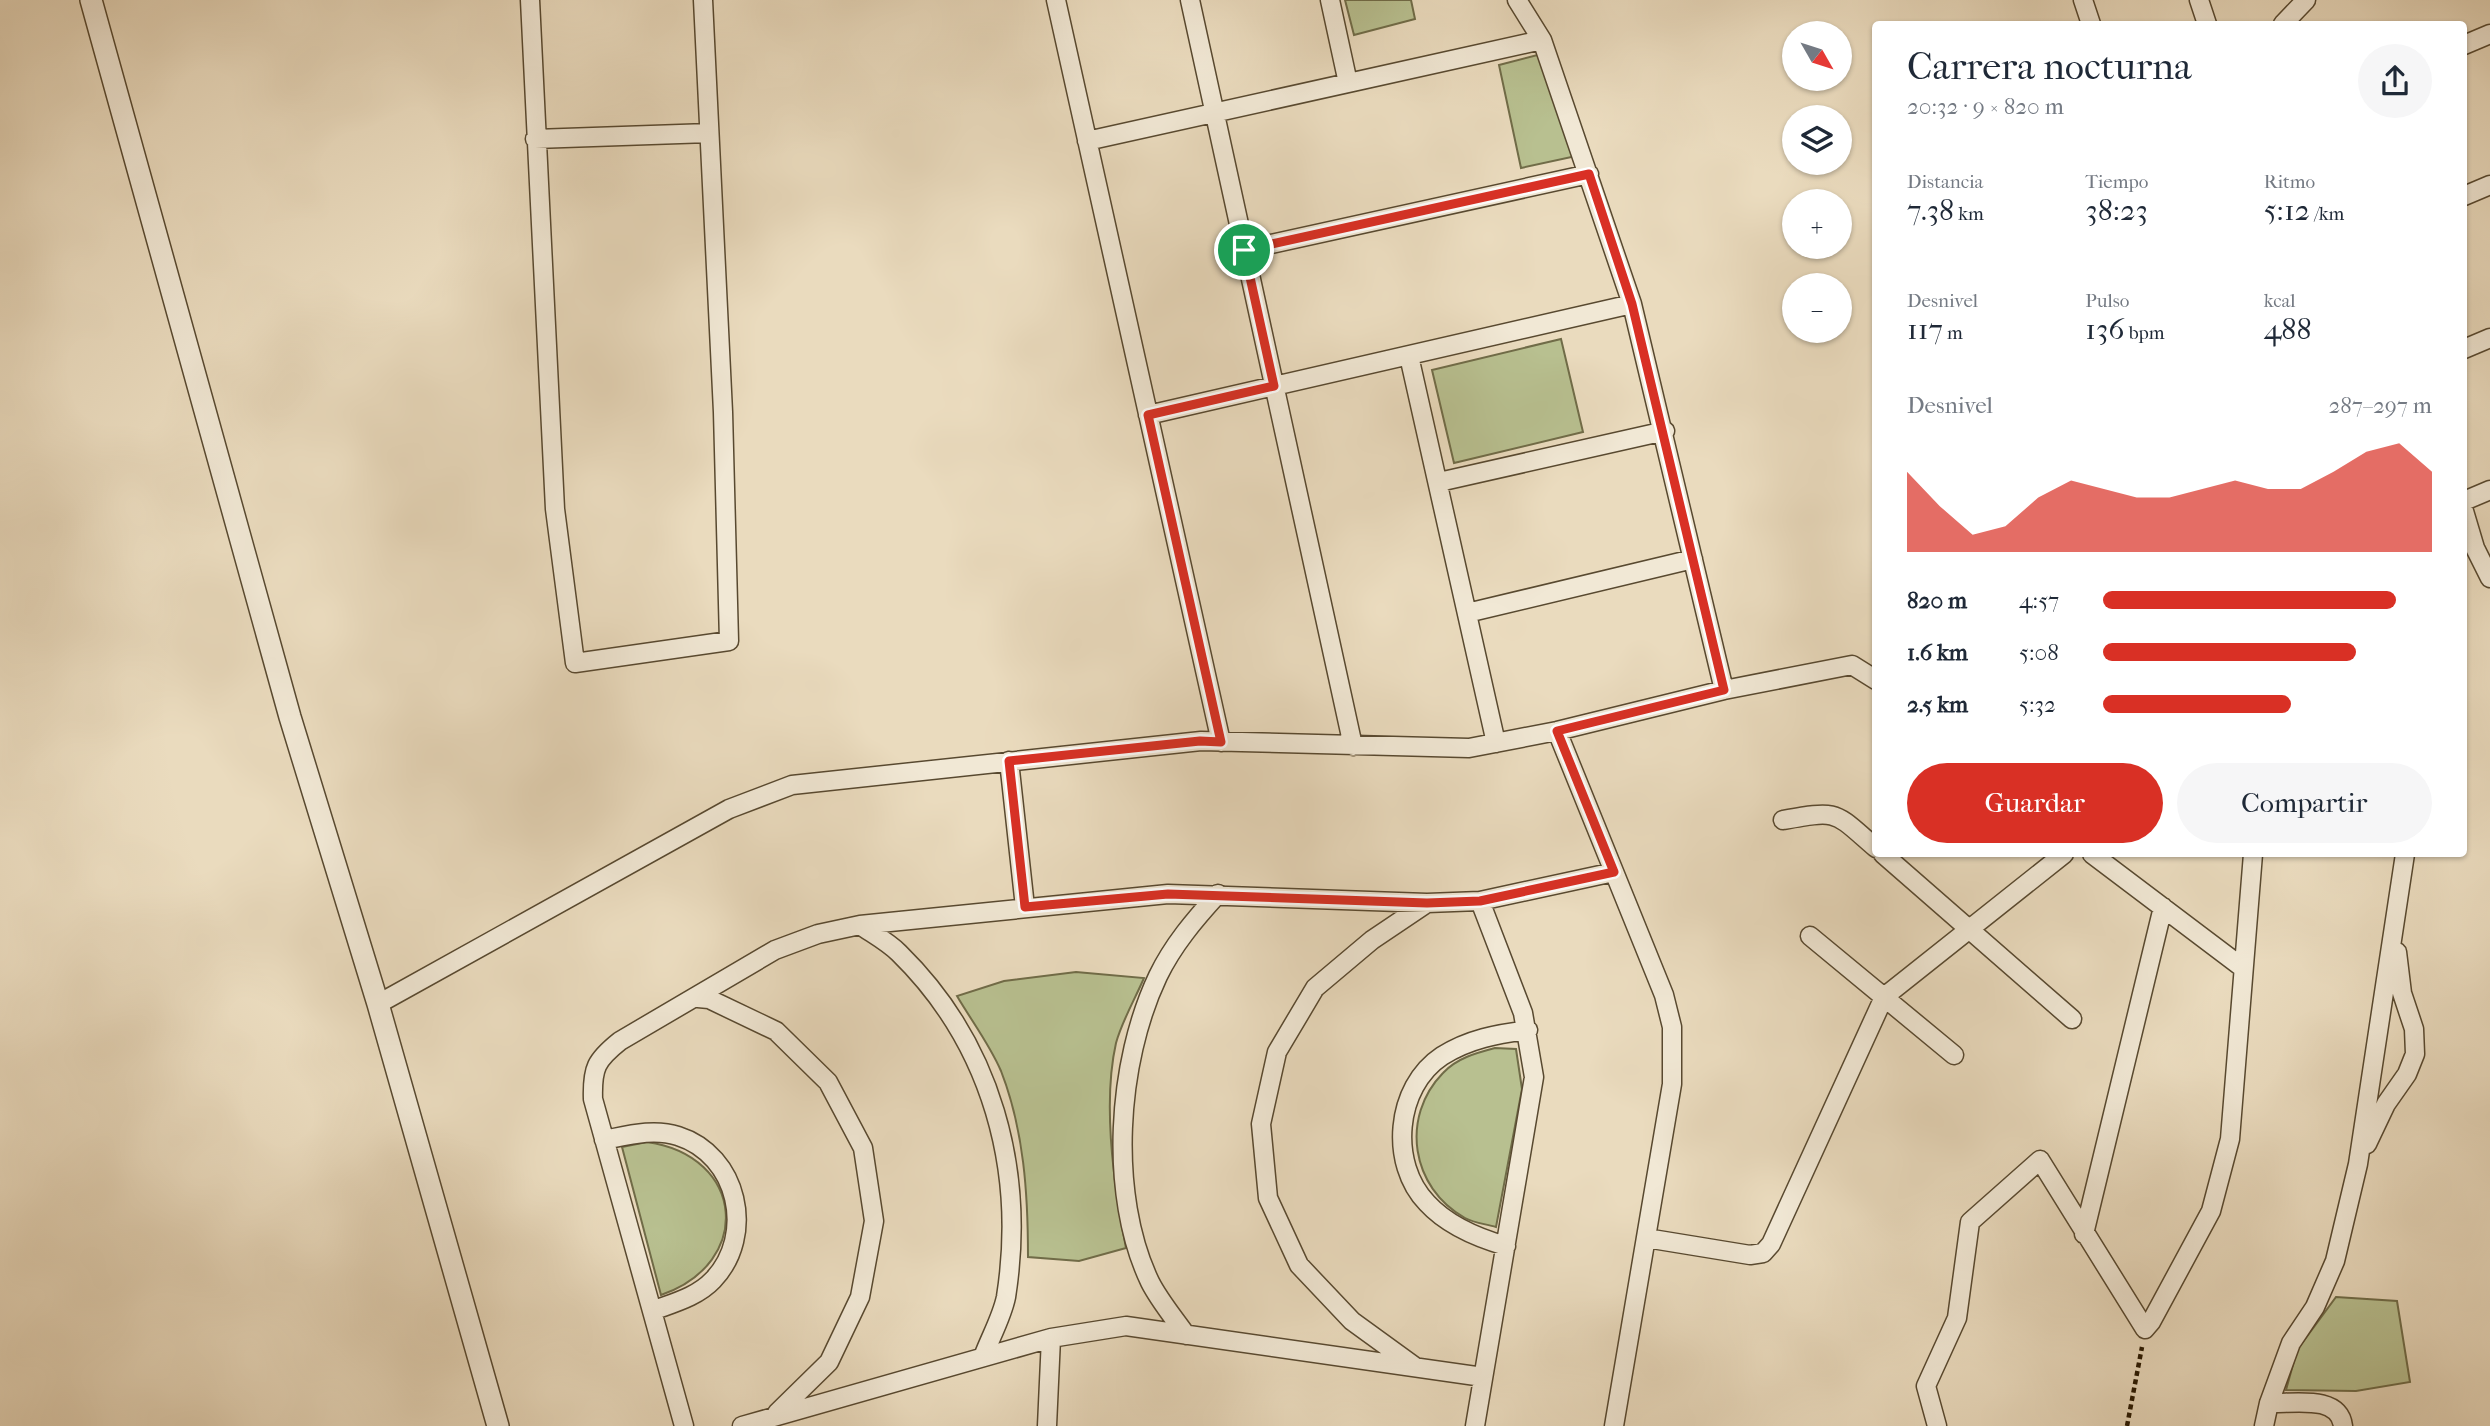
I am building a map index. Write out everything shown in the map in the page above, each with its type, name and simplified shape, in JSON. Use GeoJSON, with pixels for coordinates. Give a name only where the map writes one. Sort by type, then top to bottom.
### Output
{"type":"FeatureCollection","features":[{"type":"Feature","properties":{"kind":"street"},"geometry":{"type":"LineString","coordinates":[[91,0],[290,717],[378,1004],[498,1426]]}},
{"type":"Feature","properties":{"kind":"street"},"geometry":{"type":"LineString","coordinates":[[530,0],[555,509],[575,663],[729,641],[723,412],[703,0]]}},
{"type":"Feature","properties":{"kind":"street"},"geometry":{"type":"LineString","coordinates":[[1056,0],[1221,742]]}},
{"type":"Feature","properties":{"kind":"street"},"geometry":{"type":"LineString","coordinates":[[1190,0],[1353,746]]}},
{"type":"Feature","properties":{"kind":"street"},"geometry":{"type":"LineString","coordinates":[[1330,0],[1349,83]]}},
{"type":"Feature","properties":{"kind":"street"},"geometry":{"type":"LineString","coordinates":[[1517,0],[1542,40],[1632,304],[1665,431],[1724,690]]}},
{"type":"Feature","properties":{"kind":"street"},"geometry":{"type":"LineString","coordinates":[[2083,0],[2090,21]]}},
{"type":"Feature","properties":{"kind":"street"},"geometry":{"type":"LineString","coordinates":[[2199,0],[2206,21]]}},
{"type":"Feature","properties":{"kind":"street"},"geometry":{"type":"LineString","coordinates":[[2286,21],[2306,0]]}},
{"type":"Feature","properties":{"kind":"street"},"geometry":{"type":"LineString","coordinates":[[2467,44],[2490,34]]}},
{"type":"Feature","properties":{"kind":"street"},"geometry":{"type":"LineString","coordinates":[[1087,141],[1542,40]]}},
{"type":"Feature","properties":{"kind":"street"},"geometry":{"type":"LineString","coordinates":[[535,139],[709,133]]}},
{"type":"Feature","properties":{"kind":"street"},"geometry":{"type":"LineString","coordinates":[[1244,250],[1589,174]]}},
{"type":"Feature","properties":{"kind":"street"},"geometry":{"type":"LineString","coordinates":[[2467,195],[2490,185]]}},
{"type":"Feature","properties":{"kind":"street"},"geometry":{"type":"LineString","coordinates":[[1148,415],[1632,304]]}},
{"type":"Feature","properties":{"kind":"street"},"geometry":{"type":"LineString","coordinates":[[2467,348],[2490,338]]}},
{"type":"Feature","properties":{"kind":"street"},"geometry":{"type":"LineString","coordinates":[[1409,356],[1496,743]]}},
{"type":"Feature","properties":{"kind":"street"},"geometry":{"type":"LineString","coordinates":[[1438,482],[1665,431]]}},
{"type":"Feature","properties":{"kind":"street"},"geometry":{"type":"LineString","coordinates":[[2467,500],[2490,490]]}},
{"type":"Feature","properties":{"kind":"street"},"geometry":{"type":"LineString","coordinates":[[2467,521],[2475,548],[2490,578]]}},
{"type":"Feature","properties":{"kind":"street"},"geometry":{"type":"LineString","coordinates":[[1467,613],[1693,559]]}},
{"type":"Feature","properties":{"kind":"street"},"geometry":{"type":"LineString","coordinates":[[378,1004],[729,809],[792,785],[1200,741],[1469,748],[1557,731],[1724,690],[1852,665],[1872,678]]}},
{"type":"Feature","properties":{"kind":"street"},"geometry":{"type":"LineString","coordinates":[[1557,731],[1664,995],[1672,1027],[1672,1084],[1614,1426]]}},
{"type":"Feature","properties":{"kind":"street"},"geometry":{"type":"LineString","coordinates":[[1009,761],[1025,907]]}},
{"type":"Feature","properties":{"kind":"street"},"geometry":{"type":"LineString","coordinates":[[1783,820],[1829,812],[1842,819],[1872,845]]}},
{"type":"Feature","properties":{"kind":"street"},"geometry":{"type":"LineString","coordinates":[[1886,857],[2072,1019]]}},
{"type":"Feature","properties":{"kind":"street"},"geometry":{"type":"LineString","coordinates":[[1646,1238],[1750,1255],[1763,1253],[1771,1244],[1885,997],[2060,857]]}},
{"type":"Feature","properties":{"kind":"street"},"geometry":{"type":"LineString","coordinates":[[2096,857],[2243,968]]}},
{"type":"Feature","properties":{"kind":"street"},"geometry":{"type":"LineString","coordinates":[[1937,1426],[1926,1386],[1957,1318],[1970,1222],[2040,1160],[2145,1329],[2211,1211],[2230,1139],[2253,857]]}},
{"type":"Feature","properties":{"kind":"street"},"geometry":{"type":"LineString","coordinates":[[2264,1426],[2269,1403],[2291,1343],[2315,1307],[2335,1261],[2358,1164],[2405,857]]}},
{"type":"Feature","properties":{"kind":"street"},"geometry":{"type":"LineString","coordinates":[[684,1426],[593,1099],[592,1076],[601,1056],[620,1041],[698,998],[775,950],[818,934],[860,925],[1168,894],[1427,903],[1480,901],[1614,872]]}},
{"type":"Feature","properties":{"kind":"street"},"geometry":{"type":"LineString","coordinates":[[1186,1335],[1150,1282],[1131,1223],[1122,1159],[1125,1097],[1137,1034],[1158,975],[1191,922],[1217,894]]}},
{"type":"Feature","properties":{"kind":"street"},"geometry":{"type":"LineString","coordinates":[[1475,1426],[1532,1102],[1534,1077],[1528,1030],[1480,901]]}},
{"type":"Feature","properties":{"kind":"street"},"geometry":{"type":"LineString","coordinates":[[1416,1367],[1352,1321],[1299,1265],[1268,1198],[1261,1124],[1277,1052],[1315,988],[1372,940],[1427,903]]}},
{"type":"Feature","properties":{"kind":"street"},"geometry":{"type":"LineString","coordinates":[[2084,1234],[2163,907]]}},
{"type":"Feature","properties":{"kind":"street"},"geometry":{"type":"LineString","coordinates":[[860,925],[898,951],[939,999],[974,1053],[996,1112],[1010,1174],[1011,1237],[1005,1300],[983,1357]]}},
{"type":"Feature","properties":{"kind":"street"},"geometry":{"type":"LineString","coordinates":[[2358,1164],[2386,1104],[2407,1074],[2414,1054],[2414,1029],[2402,993],[2395,928]]}},
{"type":"Feature","properties":{"kind":"street"},"geometry":{"type":"LineString","coordinates":[[1810,936],[1954,1055]]}},
{"type":"Feature","properties":{"kind":"street"},"geometry":{"type":"LineString","coordinates":[[698,998],[709,999],[776,1031],[828,1082],[863,1148],[874,1221],[860,1297],[829,1362],[797,1396],[772,1417]]}},
{"type":"Feature","properties":{"kind":"street"},"geometry":{"type":"LineString","coordinates":[[1506,1246],[1479,1239],[1427,1203],[1409,1176],[1401,1144],[1404,1112],[1418,1082],[1439,1058],[1468,1042],[1528,1030]]}},
{"type":"Feature","properties":{"kind":"street"},"geometry":{"type":"LineString","coordinates":[[604,1140],[649,1132],[678,1136],[704,1150],[718,1164],[736,1199],[738,1229],[729,1257],[713,1280],[690,1297],[652,1311]]}},
{"type":"Feature","properties":{"kind":"street"},"geometry":{"type":"LineString","coordinates":[[742,1426],[1051,1338],[1126,1326],[1483,1377]]}},
{"type":"Feature","properties":{"kind":"street"},"geometry":{"type":"LineString","coordinates":[[1047,1426],[1051,1338]]}},
{"type":"Feature","properties":{"kind":"street"},"geometry":{"type":"LineString","coordinates":[[2269,1403],[2328,1404],[2337,1410],[2343,1426]]}},
{"type":"Feature","properties":{"kind":"path"},"geometry":{"type":"LineString","coordinates":[[2127,1426],[2145,1329]]}},
{"type":"Feature","properties":{"kind":"green space"},"geometry":{"type":"Polygon","coordinates":[[[1345,0],[1411,0],[1415,19],[1354,35],[1345,0]]]}},
{"type":"Feature","properties":{"kind":"green space"},"geometry":{"type":"Polygon","coordinates":[[[1553,51],[1590,153],[1521,168],[1499,65],[1553,51]]]}},
{"type":"Feature","properties":{"kind":"green space"},"geometry":{"type":"Polygon","coordinates":[[[1561,339],[1583,432],[1454,463],[1432,370],[1561,339]]]}},
{"type":"Feature","properties":{"kind":"green space"},"geometry":{"type":"Polygon","coordinates":[[[1076,972],[1144,978],[1116,1043],[1110,1093],[1111,1146],[1126,1248],[1079,1261],[1028,1257],[1023,1162],[1009,1093],[991,1052],[957,996],[1004,981],[1076,972]]]}},
{"type":"Feature","properties":{"kind":"green space"},"geometry":{"type":"Polygon","coordinates":[[[1495,1048],[1516,1049],[1522,1089],[1496,1227],[1465,1218],[1447,1205],[1433,1189],[1423,1171],[1417,1130],[1429,1091],[1443,1073],[1461,1060],[1495,1048]]]}},
{"type":"Feature","properties":{"kind":"green space"},"geometry":{"type":"Polygon","coordinates":[[[647,1142],[680,1151],[704,1167],[719,1188],[726,1212],[723,1236],[712,1260],[691,1280],[661,1295],[622,1147],[647,1142]]]}},
{"type":"Feature","properties":{"kind":"green space"},"geometry":{"type":"Polygon","coordinates":[[[2336,1297],[2397,1301],[2410,1382],[2356,1391],[2286,1390],[2297,1350],[2336,1297]]]}},
{"type":"Feature","properties":{"kind":"route"},"geometry":{"type":"LineString","coordinates":[[1589,174],[1632,304],[1665,431],[1724,690],[1557,731],[1614,872],[1480,901],[1427,903],[1168,894],[1025,907],[1009,761],[1200,741],[1221,742],[1148,415],[1274,386],[1244,250],[1589,174]]}}]}
